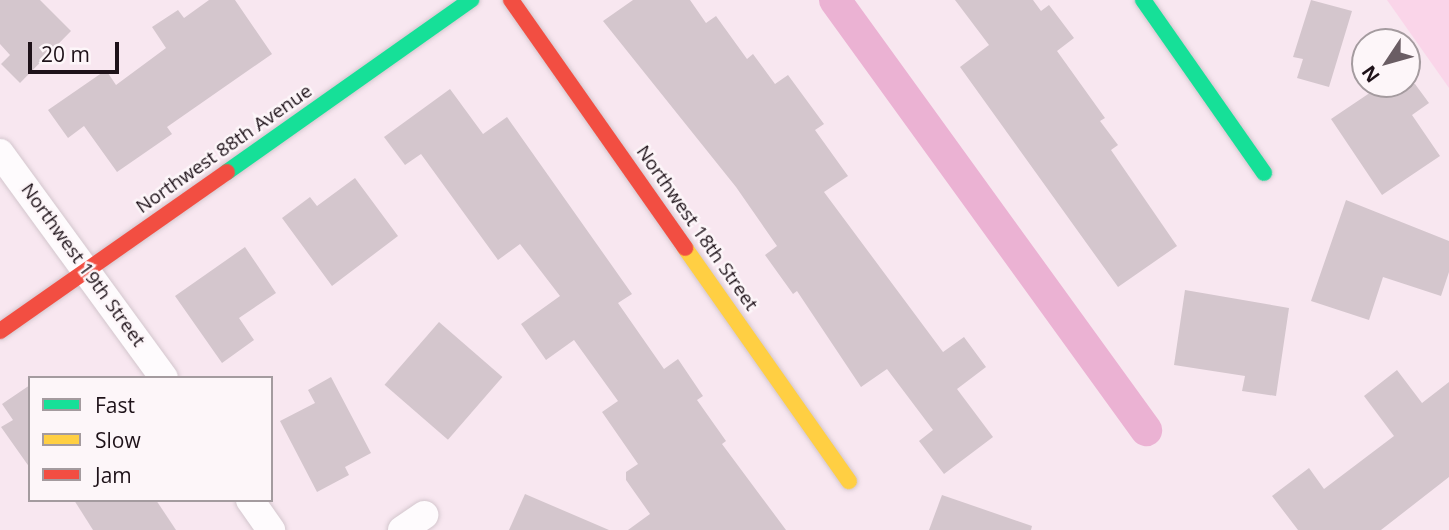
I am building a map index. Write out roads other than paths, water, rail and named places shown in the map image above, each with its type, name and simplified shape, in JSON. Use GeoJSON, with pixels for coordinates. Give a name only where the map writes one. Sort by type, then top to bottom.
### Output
{"type":"FeatureCollection","features":[{"type":"Feature","properties":{"kind":"street","name":"Northwest 88th Avenue"},"geometry":{"type":"LineString","coordinates":[[0,331],[471,0]]}},
{"type":"Feature","properties":{"kind":"street","name":"Northwest 18th Street"},"geometry":{"type":"LineString","coordinates":[[511,0],[849,481]]}},
{"type":"Feature","properties":{"kind":"street"},"geometry":{"type":"LineString","coordinates":[[1143,0],[1265,173]]}},
{"type":"Feature","properties":{"kind":"street","name":"Northwest 19th Street"},"geometry":{"type":"LineString","coordinates":[[0,153],[89,269],[163,376]]}},
{"type":"Feature","properties":{"kind":"street"},"geometry":{"type":"LineString","coordinates":[[251,502],[271,530]]}},
{"type":"Feature","properties":{"kind":"waterway"},"geometry":{"type":"LineString","coordinates":[[835,0],[1146,430]]}}]}
